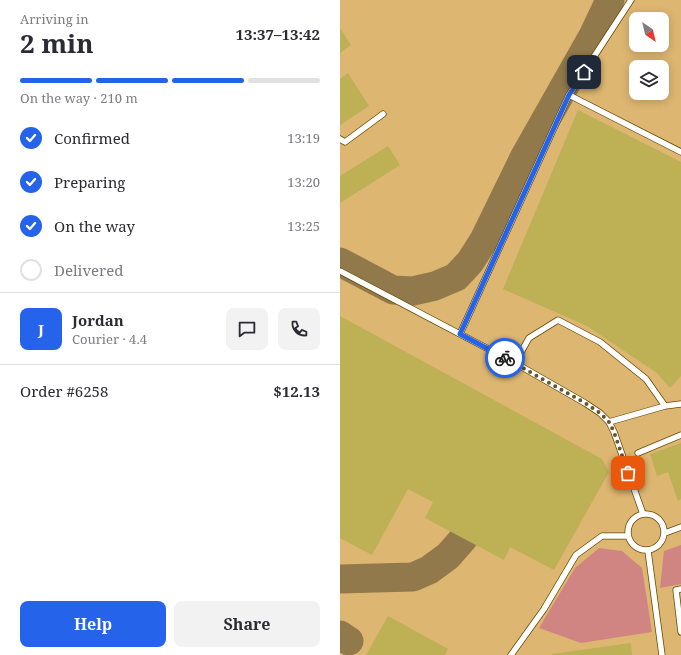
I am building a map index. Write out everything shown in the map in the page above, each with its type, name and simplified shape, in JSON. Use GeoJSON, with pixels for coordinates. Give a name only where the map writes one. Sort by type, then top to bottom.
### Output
{"type":"FeatureCollection","features":[{"type":"Feature","properties":{"kind":"lane"},"geometry":{"type":"LineString","coordinates":[[460,334],[569,95],[631,0]]}},
{"type":"Feature","properties":{"kind":"lane"},"geometry":{"type":"LineString","coordinates":[[569,95],[681,152]]}},
{"type":"Feature","properties":{"kind":"lane"},"geometry":{"type":"LineString","coordinates":[[340,139],[345,142],[384,114]]}},
{"type":"Feature","properties":{"kind":"lane"},"geometry":{"type":"LineString","coordinates":[[340,271],[515,363],[600,413],[609,422],[614,432],[643,514]]}},
{"type":"Feature","properties":{"kind":"lane"},"geometry":{"type":"LineString","coordinates":[[515,363],[529,338],[558,320],[600,342],[646,379],[665,406]]}},
{"type":"Feature","properties":{"kind":"lane"},"geometry":{"type":"LineString","coordinates":[[609,422],[665,406],[681,404]]}},
{"type":"Feature","properties":{"kind":"lane"},"geometry":{"type":"LineString","coordinates":[[638,453],[681,435]]}},
{"type":"Feature","properties":{"kind":"lane"},"geometry":{"type":"LineString","coordinates":[[643,514],[648,514],[658,518],[662,522],[664,533],[660,545],[648,551],[635,547],[627,536],[630,522],[636,516],[643,514]]}},
{"type":"Feature","properties":{"kind":"lane"},"geometry":{"type":"LineString","coordinates":[[664,533],[681,527]]}},
{"type":"Feature","properties":{"kind":"lane"},"geometry":{"type":"LineString","coordinates":[[510,655],[544,609],[576,554],[602,536],[627,536]]}},
{"type":"Feature","properties":{"kind":"lane"},"geometry":{"type":"LineString","coordinates":[[648,551],[662,655]]}},
{"type":"Feature","properties":{"kind":"lane"},"geometry":{"type":"LineString","coordinates":[[681,589],[676,590],[681,632]]}},
{"type":"Feature","properties":{"kind":"shaded area"},"geometry":{"type":"Polygon","coordinates":[[[340,0],[681,0],[681,655],[340,655],[340,0]]]}},
{"type":"Feature","properties":{"kind":"shaded area"},"geometry":{"type":"Polygon","coordinates":[[[681,545],[681,584],[660,588],[664,551],[681,545]]]}},
{"type":"Feature","properties":{"kind":"shaded area"},"geometry":{"type":"Polygon","coordinates":[[[599,548],[622,551],[642,568],[652,632],[581,643],[539,628],[575,568],[599,548]]]}},
{"type":"Feature","properties":{"kind":"building"},"geometry":{"type":"Polygon","coordinates":[[[340,28],[351,45],[340,53],[340,28]]]}},
{"type":"Feature","properties":{"kind":"building"},"geometry":{"type":"Polygon","coordinates":[[[348,73],[369,106],[340,125],[340,79],[348,73]]]}},
{"type":"Feature","properties":{"kind":"building"},"geometry":{"type":"Polygon","coordinates":[[[578,110],[681,162],[681,376],[670,388],[657,373],[587,326],[503,289],[578,110]]]}},
{"type":"Feature","properties":{"kind":"building"},"geometry":{"type":"Polygon","coordinates":[[[388,146],[400,165],[340,203],[340,176],[388,146]]]}},
{"type":"Feature","properties":{"kind":"building"},"geometry":{"type":"Polygon","coordinates":[[[340,316],[602,459],[609,472],[554,570],[510,547],[504,560],[425,518],[433,502],[408,489],[372,555],[340,538],[340,316]]]}},
{"type":"Feature","properties":{"kind":"building"},"geometry":{"type":"Polygon","coordinates":[[[681,443],[681,499],[678,501],[668,472],[657,476],[650,454],[681,443]]]}},
{"type":"Feature","properties":{"kind":"building"},"geometry":{"type":"Polygon","coordinates":[[[388,616],[448,649],[445,655],[366,655],[388,616]]]}},
{"type":"Feature","properties":{"kind":"building"},"geometry":{"type":"Polygon","coordinates":[[[631,643],[632,655],[552,655],[552,654],[631,643]]]}},
{"type":"Feature","properties":{"kind":"taxiway"},"geometry":{"type":"LineString","coordinates":[[340,262],[393,290],[413,291],[435,286],[456,277],[470,262],[484,240],[524,158],[593,36],[610,0]]}},
{"type":"Feature","properties":{"kind":"taxiway"},"geometry":{"type":"LineString","coordinates":[[340,579],[413,577],[429,570],[448,556],[463,539]]}},
{"type":"Feature","properties":{"kind":"taxiway"},"geometry":{"type":"LineString","coordinates":[[340,635],[349,641]]}},
{"type":"Feature","properties":{"kind":"way so far"},"geometry":{"type":"LineString","coordinates":[[505,358],[600,413],[609,422],[614,432],[628,473]]}},
{"type":"Feature","properties":{"kind":"route"},"geometry":{"type":"LineString","coordinates":[[505,358],[460,334],[569,95],[584,72]]}}]}
